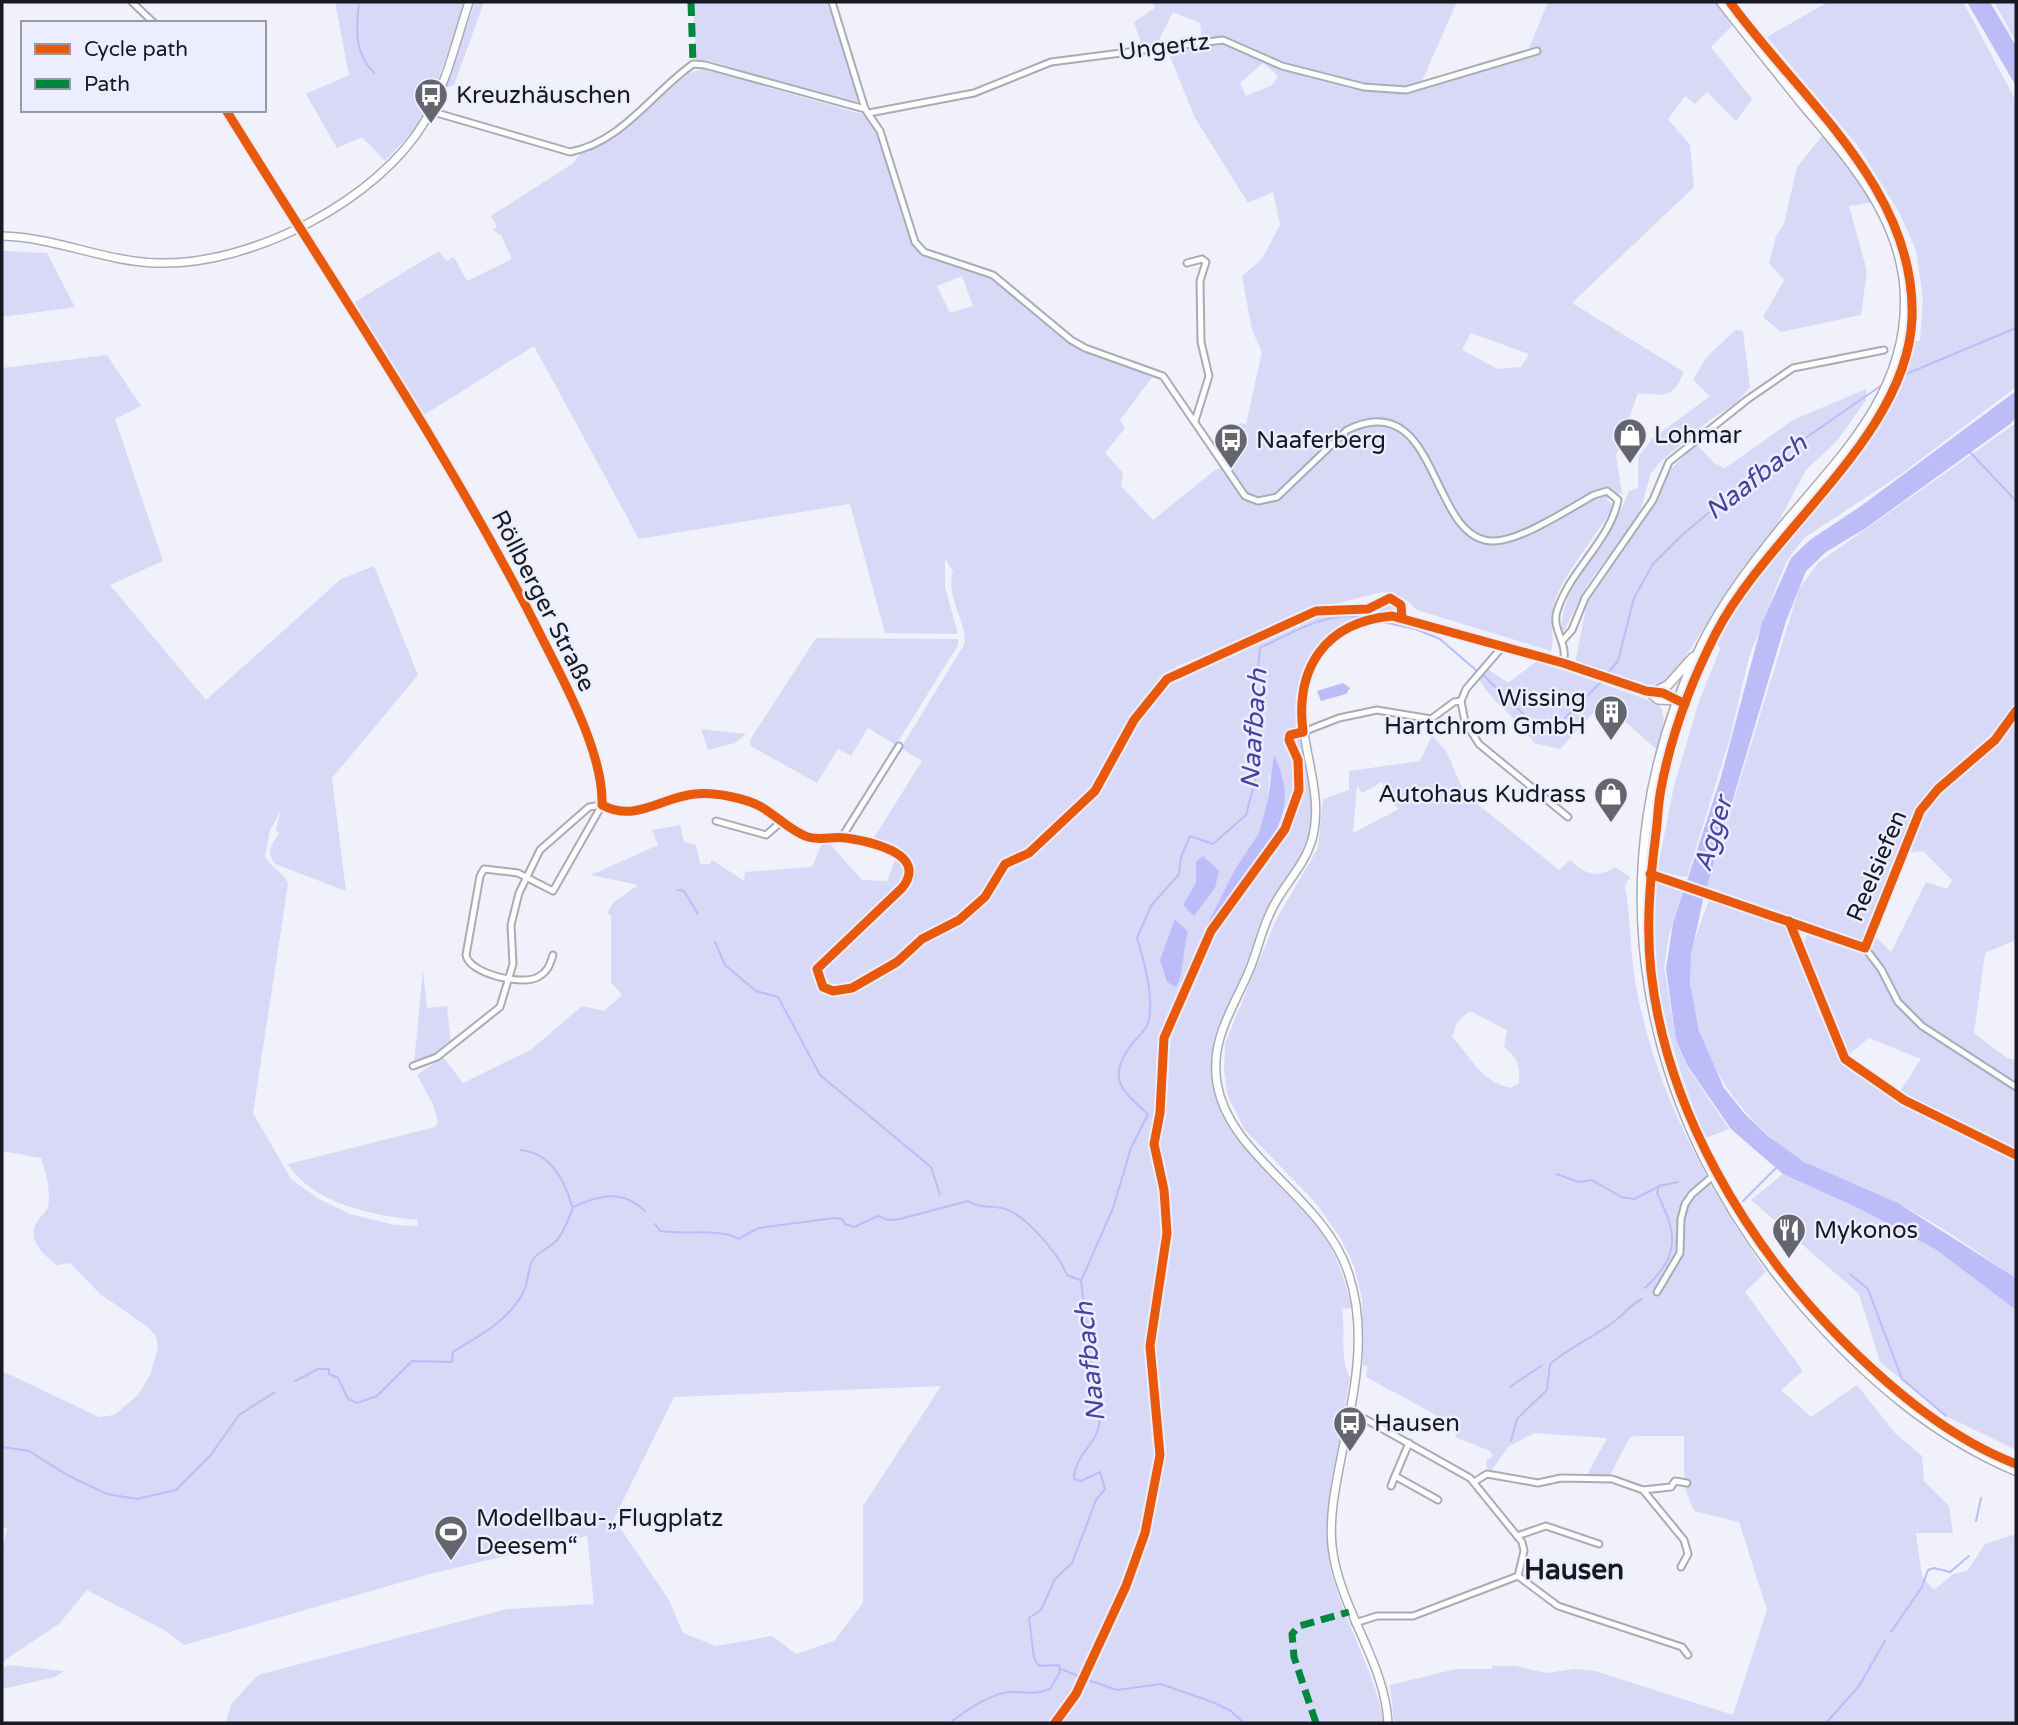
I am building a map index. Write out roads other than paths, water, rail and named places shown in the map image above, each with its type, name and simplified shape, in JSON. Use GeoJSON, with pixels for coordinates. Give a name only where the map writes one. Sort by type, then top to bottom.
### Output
{"type":"FeatureCollection","features":[{"type":"Feature","properties":{"kind":"main road"},"geometry":{"type":"LineString","coordinates":[[1650,691],[1680,674],[1701,647],[1750,568],[1850,446],[1886,391],[1898,361],[1905,325],[1905,288],[1896,245],[1885,216],[1853,166],[1721,2]]}},
{"type":"Feature","properties":{"kind":"main road"},"geometry":{"type":"LineString","coordinates":[[1701,647],[1678,701],[1656,771],[1646,819],[1641,878],[1643,952],[1654,1026],[1674,1092],[1713,1175],[1769,1264],[1815,1320],[1894,1398],[1944,1434],[2016,1471]]}},
{"type":"Feature","properties":{"kind":"street"},"geometry":{"type":"LineString","coordinates":[[132,2],[152,21]]}},
{"type":"Feature","properties":{"kind":"street"},"geometry":{"type":"LineString","coordinates":[[2,236],[48,241],[157,263],[191,261],[241,251],[298,227],[352,195],[378,174],[415,136],[430,111],[469,2]]}},
{"type":"Feature","properties":{"kind":"street"},"geometry":{"type":"LineString","coordinates":[[832,2],[867,111],[880,131],[915,242],[923,252],[984,269],[1071,340],[1163,376],[1195,421],[1237,489],[1258,501],[1268,501],[1286,491],[1347,430],[1359,425],[1378,423],[1397,428],[1413,440],[1461,526],[1479,539],[1505,540],[1594,495],[1606,491],[1615,495],[1618,500],[1612,518],[1566,590],[1558,610],[1555,622],[1563,640],[1563,663]]}},
{"type":"Feature","properties":{"kind":"street","name":"Ungertz"},"geometry":{"type":"LineString","coordinates":[[867,111],[974,93],[1051,62],[1223,40],[1282,66],[1364,87],[1406,90],[1537,51]]}},
{"type":"Feature","properties":{"kind":"street"},"geometry":{"type":"LineString","coordinates":[[430,111],[569,152],[614,135],[693,64],[705,65],[867,111]]}},
{"type":"Feature","properties":{"kind":"street","name":"Röllberger Straße"},"geometry":{"type":"LineString","coordinates":[[227,112],[457,476],[576,706],[603,790],[602,805]]}},
{"type":"Feature","properties":{"kind":"street"},"geometry":{"type":"LineString","coordinates":[[1187,263],[1202,259],[1206,262],[1200,281],[1201,342],[1209,376],[1195,421]]}},
{"type":"Feature","properties":{"kind":"street"},"geometry":{"type":"LineString","coordinates":[[1563,640],[1572,630],[1585,598],[1653,500],[1669,462],[1748,399],[1793,368],[1884,350]]}},
{"type":"Feature","properties":{"kind":"street"},"geometry":{"type":"LineString","coordinates":[[414,1066],[437,1057],[486,1020],[501,1004],[513,964],[511,925],[527,877],[540,850],[589,807],[602,805],[613,811],[627,812],[695,794],[715,796],[761,807],[810,838],[822,840],[842,837],[876,846],[906,859],[911,874],[902,888],[817,969],[824,987],[833,991],[846,990],[897,962],[922,939],[959,920],[985,897],[1005,864],[1029,853],[1095,791],[1134,720],[1167,679],[1316,611],[1368,609],[1390,598],[1401,605],[1402,618]]}},
{"type":"Feature","properties":{"kind":"street"},"geometry":{"type":"LineString","coordinates":[[1388,1723],[1379,1682],[1355,1623],[1336,1567],[1332,1544],[1332,1511],[1357,1380],[1359,1336],[1353,1290],[1341,1252],[1312,1211],[1242,1138],[1224,1108],[1217,1083],[1218,1042],[1223,1023],[1249,971],[1273,905],[1310,847],[1317,799],[1303,732],[1303,688],[1312,662],[1338,633],[1374,618],[1402,618],[1563,663],[1678,701]]}},
{"type":"Feature","properties":{"kind":"street"},"geometry":{"type":"LineString","coordinates":[[1503,646],[1473,678],[1461,701],[1469,732],[1568,817]]}},
{"type":"Feature","properties":{"kind":"street"},"geometry":{"type":"LineString","coordinates":[[1303,732],[1339,718],[1377,710],[1431,719],[1454,702],[1461,701]]}},
{"type":"Feature","properties":{"kind":"street","name":"Reelsiefen"},"geometry":{"type":"LineString","coordinates":[[1865,948],[1920,811],[1938,789],[1984,751],[2016,711]]}},
{"type":"Feature","properties":{"kind":"street"},"geometry":{"type":"LineString","coordinates":[[842,837],[899,746]]}},
{"type":"Feature","properties":{"kind":"street"},"geometry":{"type":"LineString","coordinates":[[1504,764],[1507,774]]}},
{"type":"Feature","properties":{"kind":"street"},"geometry":{"type":"LineString","coordinates":[[553,955],[547,970],[537,978],[488,975],[469,963],[466,955],[480,876],[484,869],[527,877],[554,891],[602,805]]}},
{"type":"Feature","properties":{"kind":"street"},"geometry":{"type":"LineString","coordinates":[[716,821],[766,835],[781,821]]}},
{"type":"Feature","properties":{"kind":"street"},"geometry":{"type":"LineString","coordinates":[[1641,878],[1650,874],[1665,878],[1865,948],[1881,969],[1898,1002],[1922,1026],[2016,1087]]}},
{"type":"Feature","properties":{"kind":"street"},"geometry":{"type":"LineString","coordinates":[[1789,921],[1845,1059]]}},
{"type":"Feature","properties":{"kind":"street"},"geometry":{"type":"LineString","coordinates":[[1657,1292],[1680,1253],[1681,1219],[1685,1204],[1713,1175]]}},
{"type":"Feature","properties":{"kind":"street"},"geometry":{"type":"LineString","coordinates":[[1349,1417],[1365,1419],[1474,1482],[1517,1536],[1524,1551],[1518,1576]]}},
{"type":"Feature","properties":{"kind":"street"},"geometry":{"type":"LineString","coordinates":[[1391,1486],[1409,1443]]}},
{"type":"Feature","properties":{"kind":"street"},"geometry":{"type":"LineString","coordinates":[[1474,1482],[1488,1474],[1538,1483],[1561,1478],[1612,1479],[1643,1490],[1671,1487],[1675,1481],[1679,1484],[1687,1483]]}},
{"type":"Feature","properties":{"kind":"street"},"geometry":{"type":"LineString","coordinates":[[1395,1476],[1438,1500]]}},
{"type":"Feature","properties":{"kind":"street"},"geometry":{"type":"LineString","coordinates":[[1643,1490],[1684,1540],[1688,1554],[1681,1567]]}},
{"type":"Feature","properties":{"kind":"street"},"geometry":{"type":"LineString","coordinates":[[1517,1536],[1546,1526],[1599,1544]]}},
{"type":"Feature","properties":{"kind":"street"},"geometry":{"type":"LineString","coordinates":[[1355,1623],[1377,1616],[1413,1616],[1518,1576]]}},
{"type":"Feature","properties":{"kind":"street"},"geometry":{"type":"LineString","coordinates":[[1518,1576],[1558,1606],[1682,1647],[1688,1655]]}},
{"type":"Feature","properties":{"kind":"water"},"geometry":{"type":"Polygon","coordinates":[[[1967,2],[1990,2],[2016,46],[2016,86],[1967,2]]]}},
{"type":"Feature","properties":{"kind":"water","name":"Agger"},"geometry":{"type":"Polygon","coordinates":[[[2016,391],[2016,418],[2010,424],[1866,528],[1826,552],[1806,571],[1786,621],[1703,900],[1691,955],[1690,983],[1699,1031],[1724,1088],[1744,1113],[1768,1136],[1804,1162],[1898,1203],[2016,1278],[2016,1310],[1935,1249],[1862,1210],[1783,1174],[1731,1129],[1687,1065],[1676,1040],[1666,969],[1673,923],[1721,777],[1762,623],[1791,558],[1810,540],[1861,506],[2016,391]]]}},
{"type":"Feature","properties":{"kind":"water"},"geometry":{"type":"Polygon","coordinates":[[[1343,683],[1350,688],[1346,694],[1321,701],[1317,691],[1343,683]]]}},
{"type":"Feature","properties":{"kind":"water"},"geometry":{"type":"Polygon","coordinates":[[[1274,755],[1282,775],[1285,793],[1280,823],[1200,939],[1235,869],[1259,833],[1268,799],[1274,755]]]}},
{"type":"Feature","properties":{"kind":"water"},"geometry":{"type":"Polygon","coordinates":[[[1203,856],[1219,871],[1215,888],[1194,916],[1183,905],[1196,883],[1196,862],[1203,856]]]}},
{"type":"Feature","properties":{"kind":"water"},"geometry":{"type":"Polygon","coordinates":[[[1175,919],[1188,932],[1181,974],[1176,987],[1167,982],[1160,960],[1175,919]]]}},
{"type":"Feature","properties":{"kind":"waterway"},"geometry":{"type":"LineString","coordinates":[[359,2],[358,40],[363,57],[374,73]]}},
{"type":"Feature","properties":{"kind":"waterway","name":"Naafbach"},"geometry":{"type":"LineString","coordinates":[[1894,379],[2016,328]]}},
{"type":"Feature","properties":{"kind":"waterway","name":"Naafbach"},"geometry":{"type":"LineString","coordinates":[[1606,675],[1618,661],[1634,598],[1653,564],[1682,535],[1765,466],[1882,385]]}},
{"type":"Feature","properties":{"kind":"waterway"},"geometry":{"type":"LineString","coordinates":[[1969,451],[2016,501]]}},
{"type":"Feature","properties":{"kind":"waterway","name":"Naafbach"},"geometry":{"type":"LineString","coordinates":[[950,1723],[972,1707],[999,1694],[1050,1689],[1060,1672],[1059,1665],[1039,1666],[1034,1658],[1029,1618],[1041,1610],[1055,1579],[1072,1563],[1096,1500],[1105,1489],[1100,1472],[1081,1481],[1074,1479],[1078,1462],[1100,1422],[1098,1410],[1088,1393],[1093,1378],[1081,1281],[1113,1208],[1131,1148],[1148,1114],[1124,1090],[1119,1075],[1124,1056],[1145,1028],[1150,1013],[1148,980],[1137,938],[1151,906],[1179,874],[1181,857],[1190,836],[1213,844],[1246,815],[1256,777],[1251,740],[1260,648],[1298,629],[1325,620],[1352,616],[1366,618]]}},
{"type":"Feature","properties":{"kind":"waterway","name":"Naafbach"},"geometry":{"type":"LineString","coordinates":[[1378,621],[1415,629],[1440,639],[1477,671]]}},
{"type":"Feature","properties":{"kind":"waterway","name":"Naafbach"},"geometry":{"type":"LineString","coordinates":[[1482,674],[1541,731],[1552,731],[1603,680]]}},
{"type":"Feature","properties":{"kind":"waterway"},"geometry":{"type":"LineString","coordinates":[[677,890],[684,891],[698,914]]}},
{"type":"Feature","properties":{"kind":"waterway"},"geometry":{"type":"LineString","coordinates":[[715,942],[725,965],[756,991],[778,997],[820,1075],[931,1167],[940,1195]]}},
{"type":"Feature","properties":{"kind":"waterway"},"geometry":{"type":"LineString","coordinates":[[521,1150],[532,1152],[548,1162],[561,1178],[572,1206]]}},
{"type":"Feature","properties":{"kind":"waterway"},"geometry":{"type":"LineString","coordinates":[[1743,1201],[1777,1167]]}},
{"type":"Feature","properties":{"kind":"waterway"},"geometry":{"type":"LineString","coordinates":[[1557,1174],[1578,1182],[1592,1180],[1621,1197],[1634,1199],[1658,1187]]}},
{"type":"Feature","properties":{"kind":"waterway"},"geometry":{"type":"LineString","coordinates":[[1645,1288],[1665,1265],[1672,1244],[1669,1220],[1657,1193],[1659,1186],[1678,1182]]}},
{"type":"Feature","properties":{"kind":"waterway"},"geometry":{"type":"LineString","coordinates":[[295,1381],[318,1369],[329,1369],[329,1374],[338,1378],[348,1399],[357,1403],[377,1396],[412,1361],[452,1362],[453,1352],[510,1312],[525,1289],[532,1261],[559,1237],[573,1207],[592,1199],[610,1196],[628,1199],[645,1211]]}},
{"type":"Feature","properties":{"kind":"waterway"},"geometry":{"type":"LineString","coordinates":[[655,1224],[660,1231],[722,1234],[738,1239],[759,1228],[834,1218],[842,1219],[845,1224],[854,1227],[878,1216],[888,1220],[900,1219],[968,1201],[1005,1209],[1023,1219],[1050,1247],[1067,1275],[1080,1280]]}},
{"type":"Feature","properties":{"kind":"waterway"},"geometry":{"type":"LineString","coordinates":[[1850,1274],[1868,1289],[1902,1379],[1946,1416]]}},
{"type":"Feature","properties":{"kind":"waterway"},"geometry":{"type":"LineString","coordinates":[[1511,1441],[1517,1419],[1547,1390],[1550,1364],[1608,1326],[1642,1299]]}},
{"type":"Feature","properties":{"kind":"waterway"},"geometry":{"type":"LineString","coordinates":[[1510,1387],[1541,1366]]}},
{"type":"Feature","properties":{"kind":"waterway"},"geometry":{"type":"LineString","coordinates":[[2,1447],[29,1451],[67,1475],[107,1494],[137,1499],[176,1490],[210,1456],[239,1415],[275,1392]]}},
{"type":"Feature","properties":{"kind":"waterway"},"geometry":{"type":"LineString","coordinates":[[1976,1521],[1981,1498]]}},
{"type":"Feature","properties":{"kind":"waterway"},"geometry":{"type":"LineString","coordinates":[[1891,1632],[1922,1587],[1928,1570],[1934,1568],[1950,1572],[1969,1556]]}},
{"type":"Feature","properties":{"kind":"waterway"},"geometry":{"type":"LineString","coordinates":[[1826,1723],[1859,1686],[1885,1641]]}},
{"type":"Feature","properties":{"kind":"waterway"},"geometry":{"type":"LineString","coordinates":[[1061,1669],[1083,1678]]}},
{"type":"Feature","properties":{"kind":"waterway"},"geometry":{"type":"LineString","coordinates":[[1088,1680],[1117,1690],[1161,1684],[1212,1702],[1231,1711],[1244,1723]]}},
{"type":"Feature","properties":{"kind":"place","name":"Kreuzhäuschen"},"geometry":{"type":"Point","coordinates":[431,125]}},
{"type":"Feature","properties":{"kind":"place","name":"Lohmar"},"geometry":{"type":"Point","coordinates":[1630,465]}},
{"type":"Feature","properties":{"kind":"place","name":"Naaferberg"},"geometry":{"type":"Point","coordinates":[1231,470]}},
{"type":"Feature","properties":{"kind":"place","name":"Wissing Hartchrom GmbH"},"geometry":{"type":"Point","coordinates":[1611,742]}},
{"type":"Feature","properties":{"kind":"place","name":"Autohaus Kudrass"},"geometry":{"type":"Point","coordinates":[1611,824]}},
{"type":"Feature","properties":{"kind":"place","name":"Mykonos"},"geometry":{"type":"Point","coordinates":[1789,1260]}},
{"type":"Feature","properties":{"kind":"place","name":"Hausen"},"geometry":{"type":"Point","coordinates":[1350,1453]}},
{"type":"Feature","properties":{"kind":"place","name":"Modellbau-„Flugplatz Deesem“"},"geometry":{"type":"Point","coordinates":[451,1562]}},
{"type":"Feature","properties":{"kind":"district","name":"Hausen"},"geometry":{"type":"Point","coordinates":[1574,1570]}}]}
